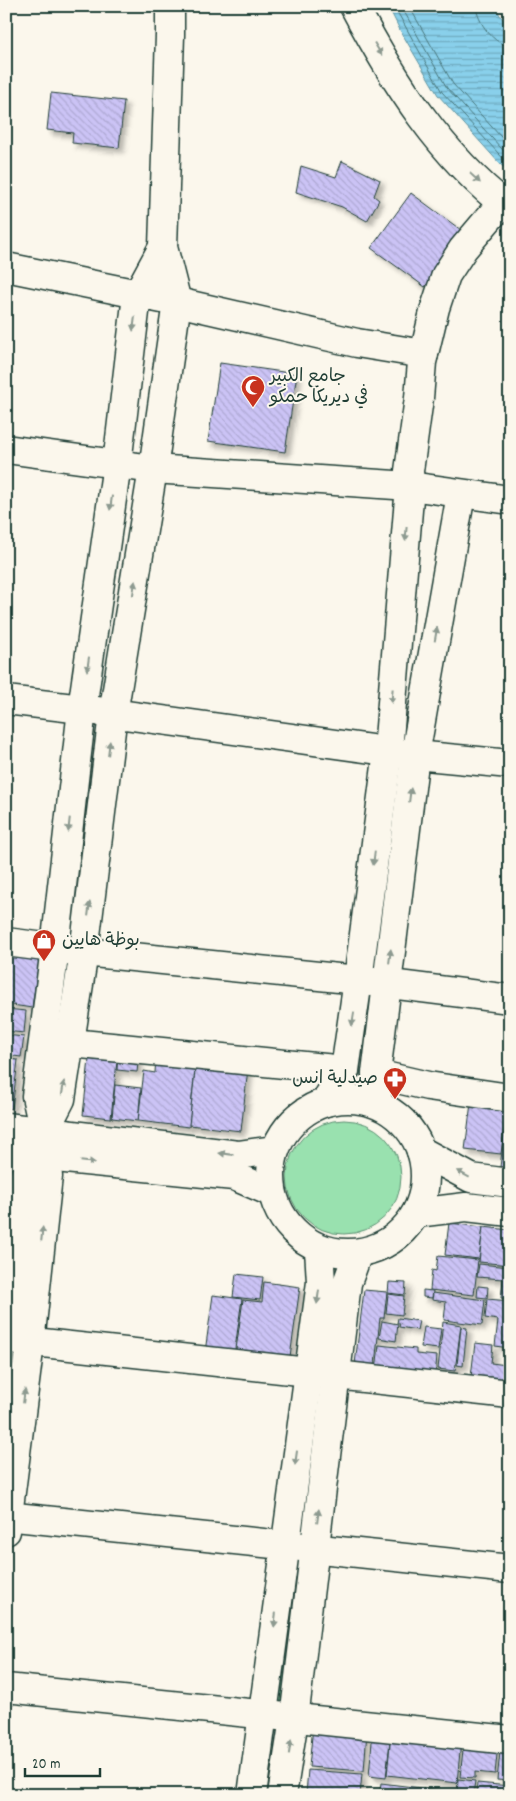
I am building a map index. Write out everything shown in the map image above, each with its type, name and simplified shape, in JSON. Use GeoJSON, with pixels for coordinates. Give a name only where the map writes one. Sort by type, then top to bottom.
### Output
{"type":"FeatureCollection","features":[{"type":"Feature","properties":{"kind":"street"},"geometry":{"type":"LineString","coordinates":[[170,6],[163,247],[177,302],[153,469],[113,714],[84,952],[62,1099],[42,1144],[25,1174],[14,1340],[7,1521],[284,1544],[510,1569]]}},
{"type":"Feature","properties":{"kind":"street"},"geometry":{"type":"LineString","coordinates":[[325,1102],[345,1070],[358,980],[388,751],[410,486],[409,471],[424,354],[434,308],[446,275],[463,249],[506,206],[454,158],[420,117],[354,6]]}},
{"type":"Feature","properties":{"kind":"street"},"geometry":{"type":"LineString","coordinates":[[42,1144],[36,1096],[82,708],[117,464],[137,295],[163,247]]}},
{"type":"Feature","properties":{"kind":"street"},"geometry":{"type":"LineString","coordinates":[[6,267],[177,302],[358,343],[424,354]]}},
{"type":"Feature","properties":{"kind":"street"},"geometry":{"type":"LineString","coordinates":[[6,449],[153,469],[410,486],[510,500]]}},
{"type":"Feature","properties":{"kind":"street"},"geometry":{"type":"LineString","coordinates":[[378,1104],[376,1074],[415,755],[461,494]]}},
{"type":"Feature","properties":{"kind":"street"},"geometry":{"type":"LineString","coordinates":[[6,700],[82,708],[113,714],[415,755],[510,764]]}},
{"type":"Feature","properties":{"kind":"street"},"geometry":{"type":"LineString","coordinates":[[6,942],[84,952],[358,980],[510,999]]}},
{"type":"Feature","properties":{"kind":"street"},"geometry":{"type":"LineString","coordinates":[[70,1043],[345,1070]]}},
{"type":"Feature","properties":{"kind":"street"},"geometry":{"type":"LineString","coordinates":[[376,1074],[428,1086],[510,1098]]}},
{"type":"Feature","properties":{"kind":"street"},"geometry":{"type":"LineString","coordinates":[[339,1099],[355,1099],[378,1104],[407,1126],[422,1151],[426,1172],[424,1194],[416,1213],[402,1232],[382,1246],[358,1254],[338,1254],[319,1249],[297,1236],[280,1216],[271,1192],[270,1171],[274,1150],[282,1134],[294,1120],[308,1109],[339,1099]]}},
{"type":"Feature","properties":{"kind":"street"},"geometry":{"type":"LineString","coordinates":[[6,1127],[42,1144],[234,1176],[271,1192]]}},
{"type":"Feature","properties":{"kind":"street"},"geometry":{"type":"LineString","coordinates":[[6,1152],[42,1144],[238,1155],[274,1150]]}},
{"type":"Feature","properties":{"kind":"street"},"geometry":{"type":"LineString","coordinates":[[422,1151],[471,1178],[510,1182]]}},
{"type":"Feature","properties":{"kind":"street"},"geometry":{"type":"LineString","coordinates":[[416,1213],[466,1207],[510,1212]]}},
{"type":"Feature","properties":{"kind":"street"},"geometry":{"type":"LineString","coordinates":[[252,1795],[284,1544],[321,1282],[319,1249]]}},
{"type":"Feature","properties":{"kind":"street"},"geometry":{"type":"LineString","coordinates":[[282,1795],[294,1719],[347,1283],[358,1254]]}},
{"type":"Feature","properties":{"kind":"street"},"geometry":{"type":"LineString","coordinates":[[14,1340],[510,1394]]}},
{"type":"Feature","properties":{"kind":"street"},"geometry":{"type":"LineString","coordinates":[[6,1688],[510,1740]]}},
{"type":"Feature","properties":{"kind":"green space"},"geometry":{"type":"Polygon","coordinates":[[[344,1120],[366,1124],[376,1129],[392,1145],[397,1155],[401,1177],[397,1199],[392,1209],[376,1225],[366,1230],[344,1234],[322,1230],[312,1225],[296,1209],[291,1199],[287,1177],[291,1155],[296,1145],[312,1129],[322,1124],[344,1120]]]}},
{"type":"Feature","properties":{"kind":"green space"},"geometry":{"type":"Polygon","coordinates":[[[285,1627],[296,1628],[286,1709],[276,1708],[285,1627]]]}},
{"type":"Feature","properties":{"kind":"water"},"geometry":{"type":"Polygon","coordinates":[[[388,6],[494,6],[510,30],[510,172],[500,164],[438,95],[388,6]]]}},
{"type":"Feature","properties":{"kind":"building"},"geometry":{"type":"Polygon","coordinates":[[[51,93],[124,101],[119,148],[72,143],[73,133],[47,130],[51,93]]]}},
{"type":"Feature","properties":{"kind":"building"},"geometry":{"type":"Polygon","coordinates":[[[342,161],[380,180],[374,196],[379,200],[367,221],[342,207],[296,192],[301,166],[336,177],[342,161]]]}},
{"type":"Feature","properties":{"kind":"building"},"geometry":{"type":"Polygon","coordinates":[[[411,193],[465,233],[425,287],[371,248],[411,193]]]}},
{"type":"Feature","properties":{"kind":"building","name":"جامع الكبير في ديريكا حمكو"},"geometry":{"type":"Polygon","coordinates":[[[220,363],[297,374],[285,452],[208,441],[220,363]]]}},
{"type":"Feature","properties":{"kind":"building"},"geometry":{"type":"Polygon","coordinates":[[[10,951],[40,955],[32,1008],[6,1004],[6,979],[10,951]]]}},
{"type":"Feature","properties":{"kind":"building"},"geometry":{"type":"Polygon","coordinates":[[[6,1009],[26,1011],[24,1033],[6,1031],[6,1009]]]}},
{"type":"Feature","properties":{"kind":"building"},"geometry":{"type":"Polygon","coordinates":[[[6,1035],[24,1037],[21,1057],[6,1055],[6,1035]]]}},
{"type":"Feature","properties":{"kind":"building"},"geometry":{"type":"Polygon","coordinates":[[[90,1050],[118,1052],[111,1118],[83,1115],[90,1050]]]}},
{"type":"Feature","properties":{"kind":"building"},"geometry":{"type":"Polygon","coordinates":[[[118,1052],[139,1055],[137,1072],[117,1070],[118,1052]]]}},
{"type":"Feature","properties":{"kind":"building"},"geometry":{"type":"Polygon","coordinates":[[[156,1056],[196,1060],[189,1127],[138,1121],[144,1071],[155,1073],[156,1056]]]}},
{"type":"Feature","properties":{"kind":"building"},"geometry":{"type":"Polygon","coordinates":[[[6,1059],[18,1060],[12,1109],[6,1108],[6,1059]]]}},
{"type":"Feature","properties":{"kind":"building"},"geometry":{"type":"Polygon","coordinates":[[[196,1062],[248,1068],[241,1131],[189,1125],[196,1062]]]}},
{"type":"Feature","properties":{"kind":"building"},"geometry":{"type":"Polygon","coordinates":[[[115,1085],[141,1088],[138,1121],[112,1118],[115,1085]]]}},
{"type":"Feature","properties":{"kind":"building"},"geometry":{"type":"Polygon","coordinates":[[[471,1103],[507,1108],[501,1154],[465,1150],[471,1103]]]}},
{"type":"Feature","properties":{"kind":"building"},"geometry":{"type":"Polygon","coordinates":[[[508,1105],[510,1105],[510,1168],[500,1167],[508,1105]]]}},
{"type":"Feature","properties":{"kind":"building"},"geometry":{"type":"Polygon","coordinates":[[[449,1223],[483,1227],[479,1259],[445,1255],[449,1223]]]}},
{"type":"Feature","properties":{"kind":"building"},"geometry":{"type":"Polygon","coordinates":[[[483,1227],[510,1230],[510,1265],[479,1262],[483,1227]]]}},
{"type":"Feature","properties":{"kind":"building"},"geometry":{"type":"Polygon","coordinates":[[[438,1256],[478,1260],[474,1295],[430,1290],[432,1270],[436,1271],[438,1256]]]}},
{"type":"Feature","properties":{"kind":"building"},"geometry":{"type":"Polygon","coordinates":[[[479,1264],[510,1267],[510,1299],[501,1298],[503,1279],[477,1277],[479,1264]]]}},
{"type":"Feature","properties":{"kind":"building"},"geometry":{"type":"Polygon","coordinates":[[[236,1274],[263,1277],[260,1300],[233,1297],[236,1274]]]}},
{"type":"Feature","properties":{"kind":"building"},"geometry":{"type":"Polygon","coordinates":[[[264,1282],[300,1287],[289,1364],[235,1356],[243,1300],[262,1302],[264,1282]]]}},
{"type":"Feature","properties":{"kind":"building"},"geometry":{"type":"Polygon","coordinates":[[[389,1282],[406,1283],[405,1295],[388,1293],[389,1282]]]}},
{"type":"Feature","properties":{"kind":"building"},"geometry":{"type":"Polygon","coordinates":[[[478,1286],[488,1287],[487,1298],[477,1297],[478,1286]]]}},
{"type":"Feature","properties":{"kind":"building"},"geometry":{"type":"Polygon","coordinates":[[[364,1290],[387,1292],[384,1318],[380,1318],[374,1374],[354,1372],[364,1290]]]}},
{"type":"Feature","properties":{"kind":"building"},"geometry":{"type":"Polygon","coordinates":[[[423,1290],[433,1291],[432,1298],[423,1297],[423,1290]]]}},
{"type":"Feature","properties":{"kind":"building"},"geometry":{"type":"Polygon","coordinates":[[[433,1293],[485,1300],[482,1325],[444,1320],[446,1302],[432,1300],[433,1293]]]}},
{"type":"Feature","properties":{"kind":"building"},"geometry":{"type":"Polygon","coordinates":[[[388,1294],[404,1296],[402,1315],[386,1313],[388,1294]]]}},
{"type":"Feature","properties":{"kind":"building"},"geometry":{"type":"Polygon","coordinates":[[[213,1295],[242,1299],[234,1356],[205,1352],[213,1295]]]}},
{"type":"Feature","properties":{"kind":"building"},"geometry":{"type":"Polygon","coordinates":[[[487,1299],[510,1301],[509,1348],[495,1346],[498,1320],[485,1318],[487,1299]]]}},
{"type":"Feature","properties":{"kind":"building"},"geometry":{"type":"Polygon","coordinates":[[[398,1318],[419,1321],[417,1330],[399,1327],[400,1323],[397,1323],[398,1318]]]}},
{"type":"Feature","properties":{"kind":"building"},"geometry":{"type":"Polygon","coordinates":[[[382,1321],[398,1324],[396,1341],[379,1338],[382,1321]]]}},
{"type":"Feature","properties":{"kind":"building"},"geometry":{"type":"Polygon","coordinates":[[[443,1322],[461,1325],[455,1371],[438,1369],[443,1322]]]}},
{"type":"Feature","properties":{"kind":"building"},"geometry":{"type":"Polygon","coordinates":[[[424,1327],[441,1329],[438,1349],[421,1347],[424,1327]]]}},
{"type":"Feature","properties":{"kind":"building"},"geometry":{"type":"Polygon","coordinates":[[[461,1327],[467,1328],[463,1366],[457,1365],[461,1327]]]}},
{"type":"Feature","properties":{"kind":"building"},"geometry":{"type":"Polygon","coordinates":[[[475,1343],[493,1345],[491,1363],[507,1365],[504,1390],[470,1385],[475,1343]]]}},
{"type":"Feature","properties":{"kind":"building"},"geometry":{"type":"Polygon","coordinates":[[[379,1345],[416,1349],[416,1354],[437,1356],[435,1377],[376,1370],[379,1345]]]}},
{"type":"Feature","properties":{"kind":"building"},"geometry":{"type":"Polygon","coordinates":[[[313,1726],[367,1731],[364,1771],[309,1767],[313,1726]]]}},
{"type":"Feature","properties":{"kind":"building"},"geometry":{"type":"Polygon","coordinates":[[[373,1730],[391,1732],[386,1778],[369,1776],[373,1730]]]}},
{"type":"Feature","properties":{"kind":"building"},"geometry":{"type":"Polygon","coordinates":[[[391,1734],[461,1741],[457,1783],[387,1775],[391,1734]]]}},
{"type":"Feature","properties":{"kind":"building"},"geometry":{"type":"Polygon","coordinates":[[[464,1741],[498,1745],[495,1774],[475,1772],[475,1778],[460,1777],[464,1741]]]}},
{"type":"Feature","properties":{"kind":"building"},"geometry":{"type":"Polygon","coordinates":[[[501,1743],[510,1744],[510,1781],[497,1780],[501,1743]]]}},
{"type":"Feature","properties":{"kind":"building"},"geometry":{"type":"Polygon","coordinates":[[[308,1770],[362,1774],[360,1795],[306,1794],[308,1770]]]}},
{"type":"Feature","properties":{"kind":"building"},"geometry":{"type":"Polygon","coordinates":[[[458,1779],[475,1781],[473,1795],[457,1795],[458,1779]]]}},
{"type":"Feature","properties":{"kind":"building"},"geometry":{"type":"Polygon","coordinates":[[[381,1783],[454,1792],[453,1795],[379,1795],[381,1783]]]}},
{"type":"Feature","properties":{"kind":"building"},"geometry":{"type":"Polygon","coordinates":[[[477,1783],[510,1786],[510,1795],[476,1795],[477,1783]]]}},
{"type":"Feature","properties":{"kind":"place","name":"جامع الكبير في ديريكا حمكو"},"geometry":{"type":"Point","coordinates":[253,408]}},
{"type":"Feature","properties":{"kind":"place","name":"بوظة هايين"},"geometry":{"type":"Point","coordinates":[44,962]}},
{"type":"Feature","properties":{"kind":"place","name":"صيدلية انس"},"geometry":{"type":"Point","coordinates":[395,1100]}}]}
